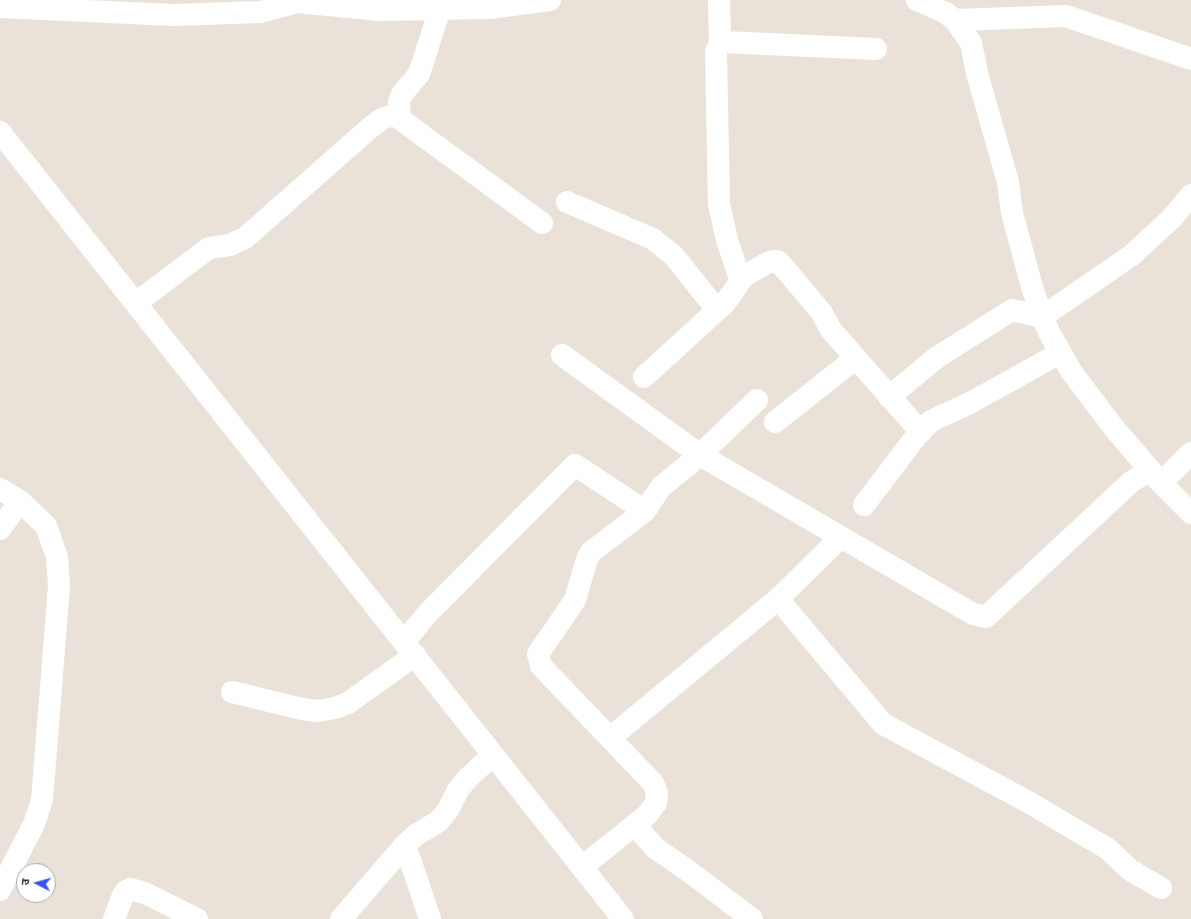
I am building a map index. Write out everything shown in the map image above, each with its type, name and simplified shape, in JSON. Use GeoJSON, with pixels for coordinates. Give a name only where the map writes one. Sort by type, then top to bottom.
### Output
{"type":"FeatureCollection","features":[{"type":"Feature","properties":{"kind":"street"},"geometry":{"type":"LineString","coordinates":[[0,7],[173,15],[298,2],[380,10],[440,9],[550,0]]}},
{"type":"Feature","properties":{"kind":"street"},"geometry":{"type":"LineString","coordinates":[[718,0],[720,43],[716,49],[719,204],[722,221],[736,269],[740,275],[744,276]]}},
{"type":"Feature","properties":{"kind":"street"},"geometry":{"type":"LineString","coordinates":[[917,0],[946,13],[955,20],[971,43],[976,73],[1008,182],[1012,213],[1042,317],[1060,352],[1071,371],[1155,476],[1191,513]]}},
{"type":"Feature","properties":{"kind":"street"},"geometry":{"type":"LineString","coordinates":[[440,9],[419,74],[402,94],[398,102],[400,119],[542,223]]}},
{"type":"Feature","properties":{"kind":"street"},"geometry":{"type":"LineString","coordinates":[[955,20],[1066,16],[1191,58]]}},
{"type":"Feature","properties":{"kind":"street"},"geometry":{"type":"LineString","coordinates":[[720,43],[876,49]]}},
{"type":"Feature","properties":{"kind":"street"},"geometry":{"type":"LineString","coordinates":[[136,303],[209,248],[230,245],[245,238],[371,127],[382,119],[399,113]]}},
{"type":"Feature","properties":{"kind":"street"},"geometry":{"type":"LineString","coordinates":[[0,132],[623,919]]}},
{"type":"Feature","properties":{"kind":"street"},"geometry":{"type":"LineString","coordinates":[[889,397],[936,358],[1012,310],[1042,317],[1132,255],[1172,218],[1191,195]]}},
{"type":"Feature","properties":{"kind":"street"},"geometry":{"type":"LineString","coordinates":[[567,202],[653,239],[674,256],[717,310]]}},
{"type":"Feature","properties":{"kind":"street"},"geometry":{"type":"LineString","coordinates":[[644,377],[730,298],[744,276],[773,261],[780,263],[822,313],[832,330],[921,432]]}},
{"type":"Feature","properties":{"kind":"street"},"geometry":{"type":"LineString","coordinates":[[864,505],[931,421],[970,403],[1060,352]]}},
{"type":"Feature","properties":{"kind":"street"},"geometry":{"type":"LineString","coordinates":[[562,355],[700,455],[840,538],[973,614],[986,617],[1131,482],[1155,476],[1191,453]]}},
{"type":"Feature","properties":{"kind":"street"},"geometry":{"type":"LineString","coordinates":[[775,422],[856,358]]}},
{"type":"Feature","properties":{"kind":"street"},"geometry":{"type":"LineString","coordinates":[[582,867],[647,815],[656,803],[657,793],[652,783],[541,666],[538,654],[575,600],[587,559],[591,552],[645,511],[661,487],[700,455],[757,400]]}},
{"type":"Feature","properties":{"kind":"street"},"geometry":{"type":"LineString","coordinates":[[232,692],[302,709],[318,711],[334,708],[348,703],[409,649],[428,613],[575,465],[645,511]]}},
{"type":"Feature","properties":{"kind":"street"},"geometry":{"type":"LineString","coordinates":[[0,489],[20,501],[40,520],[50,534],[57,557],[59,586],[42,800],[34,824],[0,890],[2,895],[0,906]]}},
{"type":"Feature","properties":{"kind":"street"},"geometry":{"type":"LineString","coordinates":[[0,529],[20,501]]}},
{"type":"Feature","properties":{"kind":"street"},"geometry":{"type":"LineString","coordinates":[[610,738],[778,599],[840,538]]}},
{"type":"Feature","properties":{"kind":"street"},"geometry":{"type":"LineString","coordinates":[[778,599],[883,724],[1037,807],[1108,849],[1130,870],[1161,888]]}},
{"type":"Feature","properties":{"kind":"street"},"geometry":{"type":"LineString","coordinates":[[341,919],[405,845],[416,835],[439,821],[448,810],[467,779],[493,755]]}},
{"type":"Feature","properties":{"kind":"street"},"geometry":{"type":"LineString","coordinates":[[635,826],[655,848],[752,919]]}},
{"type":"Feature","properties":{"kind":"street"},"geometry":{"type":"LineString","coordinates":[[405,845],[430,919]]}},
{"type":"Feature","properties":{"kind":"street"},"geometry":{"type":"LineString","coordinates":[[114,919],[123,895],[130,889],[140,891],[197,919]]}}]}
